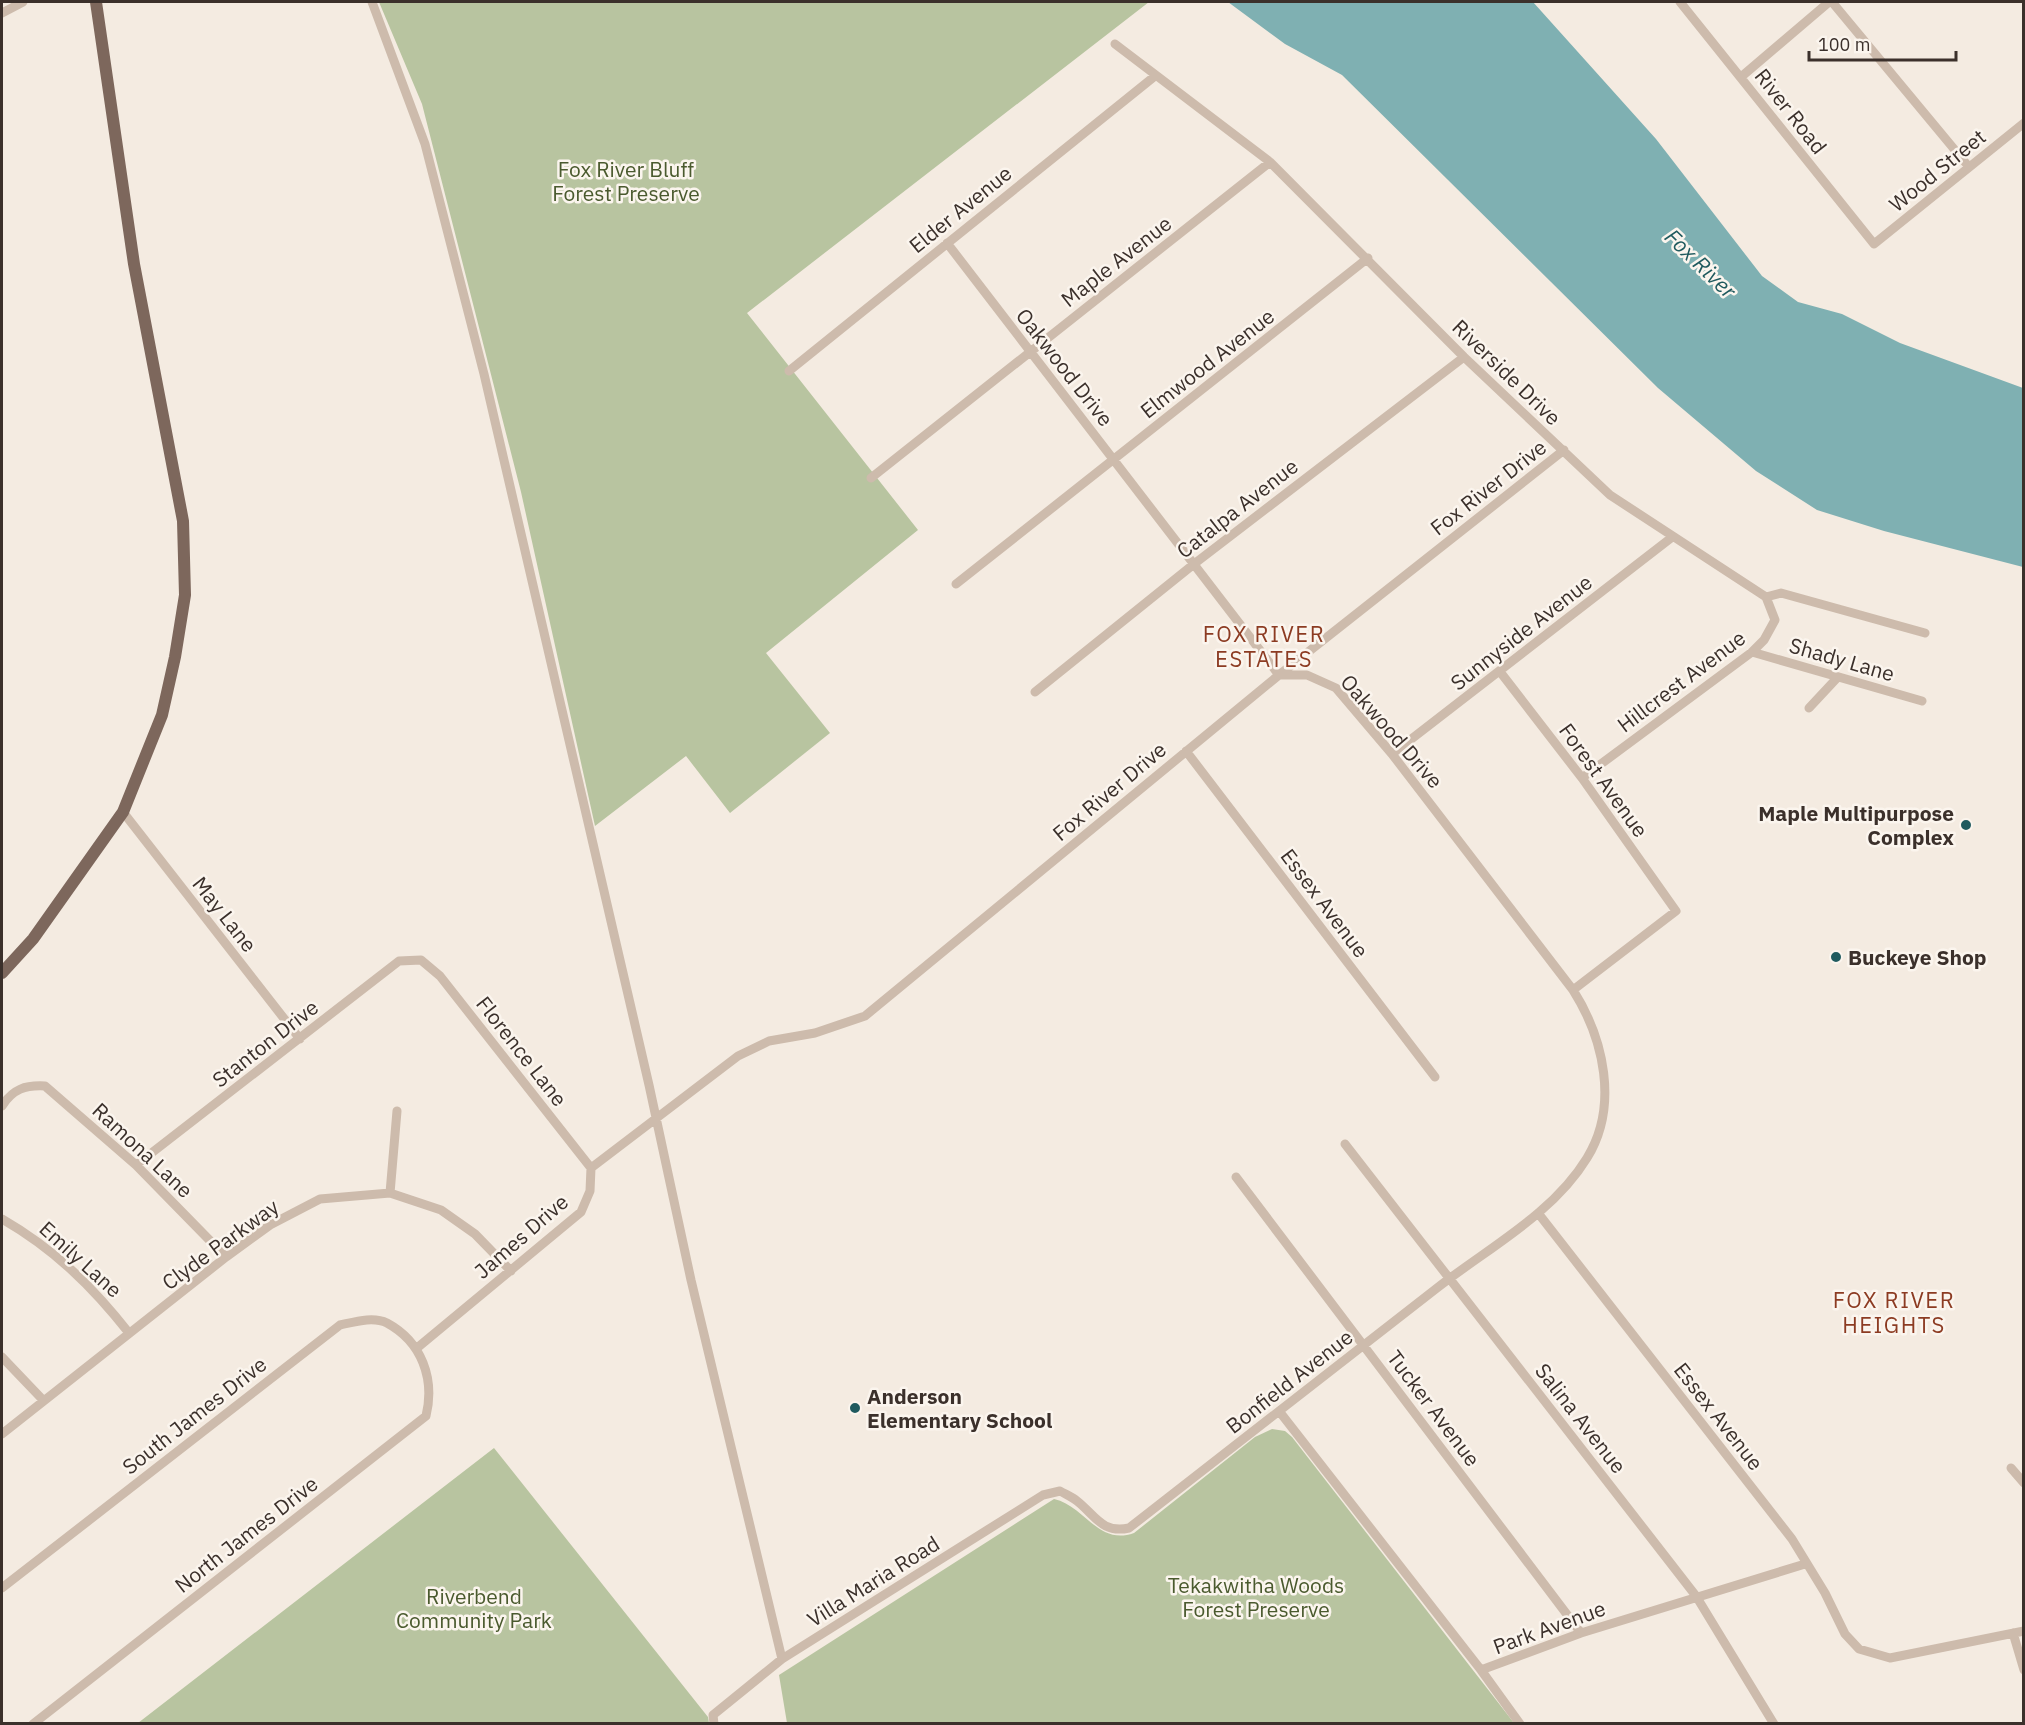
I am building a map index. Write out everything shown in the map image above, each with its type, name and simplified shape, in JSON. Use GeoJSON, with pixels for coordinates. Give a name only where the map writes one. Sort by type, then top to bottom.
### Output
{"type":"FeatureCollection","features":[{"type":"Feature","properties":{"kind":"main road"},"geometry":{"type":"LineString","coordinates":[[2,974],[33,939],[123,812],[148,752],[170,684],[185,595],[181,510],[130,236],[96,2]]}},
{"type":"Feature","properties":{"kind":"street"},"geometry":{"type":"LineString","coordinates":[[2,13],[23,2]]}},
{"type":"Feature","properties":{"kind":"street"},"geometry":{"type":"LineString","coordinates":[[372,2],[425,144],[484,374],[657,1119],[691,1280],[782,1659]]}},
{"type":"Feature","properties":{"kind":"street","name":"River Road"},"geometry":{"type":"LineString","coordinates":[[1680,2],[1874,244]]}},
{"type":"Feature","properties":{"kind":"street"},"geometry":{"type":"LineString","coordinates":[[1741,77],[1831,2],[1969,167]]}},
{"type":"Feature","properties":{"kind":"street","name":"Riverside Drive"},"geometry":{"type":"LineString","coordinates":[[1115,44],[1270,162],[1464,357],[1610,495],[1671,538],[1766,597]]}},
{"type":"Feature","properties":{"kind":"street","name":"Elder Avenue"},"geometry":{"type":"LineString","coordinates":[[789,371],[1155,76]]}},
{"type":"Feature","properties":{"kind":"street","name":"Wood Street"},"geometry":{"type":"LineString","coordinates":[[1874,244],[2024,123]]}},
{"type":"Feature","properties":{"kind":"street","name":"Maple Avenue"},"geometry":{"type":"LineString","coordinates":[[871,478],[1270,162]]}},
{"type":"Feature","properties":{"kind":"street","name":"Oakwood Drive"},"geometry":{"type":"LineString","coordinates":[[947,243],[1279,675],[1307,675],[1336,688],[1392,754],[1573,990],[1587,1012],[1598,1044],[1605,1077],[1604,1113],[1588,1157],[1564,1188],[1538,1213]]}},
{"type":"Feature","properties":{"kind":"street","name":"Elmwood Avenue"},"geometry":{"type":"LineString","coordinates":[[956,584],[1368,258]]}},
{"type":"Feature","properties":{"kind":"street","name":"Catalpa Avenue"},"geometry":{"type":"LineString","coordinates":[[1035,692],[1194,564],[1464,357]]}},
{"type":"Feature","properties":{"kind":"street","name":"Fox River Drive"},"geometry":{"type":"LineString","coordinates":[[657,1119],[738,1056],[768,1041],[815,1033],[865,1016],[1279,675],[1564,450]]}},
{"type":"Feature","properties":{"kind":"street","name":"Sunnyside Avenue"},"geometry":{"type":"LineString","coordinates":[[1392,754],[1501,673],[1671,538]]}},
{"type":"Feature","properties":{"kind":"street"},"geometry":{"type":"LineString","coordinates":[[1766,597],[1780,593],[1925,633]]}},
{"type":"Feature","properties":{"kind":"street","name":"Hillcrest Avenue"},"geometry":{"type":"LineString","coordinates":[[1582,778],[1752,652],[1764,640],[1775,620],[1766,597]]}},
{"type":"Feature","properties":{"kind":"street","name":"Shady Lane"},"geometry":{"type":"LineString","coordinates":[[1752,652],[1837,678],[1922,700]]}},
{"type":"Feature","properties":{"kind":"street","name":"Forest Avenue"},"geometry":{"type":"LineString","coordinates":[[1501,673],[1582,778],[1676,910],[1573,990]]}},
{"type":"Feature","properties":{"kind":"street"},"geometry":{"type":"LineString","coordinates":[[1809,708],[1837,678]]}},
{"type":"Feature","properties":{"kind":"street","name":"Essex Avenue"},"geometry":{"type":"LineString","coordinates":[[1186,751],[1435,1077]]}},
{"type":"Feature","properties":{"kind":"street","name":"May Lane"},"geometry":{"type":"LineString","coordinates":[[123,812],[300,1039]]}},
{"type":"Feature","properties":{"kind":"street","name":"Stanton Drive"},"geometry":{"type":"LineString","coordinates":[[136,1165],[399,961],[421,960]]}},
{"type":"Feature","properties":{"kind":"street","name":"Florence Lane"},"geometry":{"type":"LineString","coordinates":[[421,960],[440,976],[591,1168]]}},
{"type":"Feature","properties":{"kind":"street","name":"Ramona Lane"},"geometry":{"type":"LineString","coordinates":[[2,1106],[8,1098],[26,1085],[45,1086],[136,1165],[226,1257]]}},
{"type":"Feature","properties":{"kind":"street"},"geometry":{"type":"LineString","coordinates":[[390,1193],[397,1112]]}},
{"type":"Feature","properties":{"kind":"street"},"geometry":{"type":"LineString","coordinates":[[591,1168],[657,1119]]}},
{"type":"Feature","properties":{"kind":"street","name":"Salina Avenue"},"geometry":{"type":"LineString","coordinates":[[1346,1144],[1696,1596],[1774,1724]]}},
{"type":"Feature","properties":{"kind":"street","name":"James Drive"},"geometry":{"type":"LineString","coordinates":[[417,1348],[582,1212],[590,1191],[591,1168]]}},
{"type":"Feature","properties":{"kind":"street","name":"Tucker Avenue"},"geometry":{"type":"LineString","coordinates":[[1236,1177],[1581,1633]]}},
{"type":"Feature","properties":{"kind":"street","name":"Clyde Parkway"},"geometry":{"type":"LineString","coordinates":[[2,1434],[226,1257],[270,1225],[320,1199],[390,1193],[441,1210],[475,1234],[511,1271]]}},
{"type":"Feature","properties":{"kind":"street","name":"Essex Avenue"},"geometry":{"type":"LineString","coordinates":[[1538,1213],[1792,1539],[1805,1564],[1825,1593],[1845,1634],[1859,1649],[1890,1658],[2013,1633]]}},
{"type":"Feature","properties":{"kind":"street","name":"Bonfield Avenue"},"geometry":{"type":"LineString","coordinates":[[1060,1491],[1078,1501],[1105,1528],[1117,1531],[1129,1528],[1450,1278],[1538,1213]]}},
{"type":"Feature","properties":{"kind":"street","name":"Emily Lane"},"geometry":{"type":"LineString","coordinates":[[2,1219],[31,1236],[96,1292],[129,1333]]}},
{"type":"Feature","properties":{"kind":"street","name":"South James Drive"},"geometry":{"type":"LineString","coordinates":[[2,1588],[340,1325],[361,1320],[386,1322],[417,1348]]}},
{"type":"Feature","properties":{"kind":"street","name":"North James Drive"},"geometry":{"type":"LineString","coordinates":[[33,1724],[426,1416],[430,1397],[429,1377],[417,1348]]}},
{"type":"Feature","properties":{"kind":"street"},"geometry":{"type":"LineString","coordinates":[[2,1358],[43,1400]]}},
{"type":"Feature","properties":{"kind":"street","name":"Park Avenue"},"geometry":{"type":"LineString","coordinates":[[1280,1411],[1481,1670],[1581,1633],[1805,1564]]}},
{"type":"Feature","properties":{"kind":"street"},"geometry":{"type":"LineString","coordinates":[[2011,1468],[2024,1483]]}},
{"type":"Feature","properties":{"kind":"street","name":"Villa Maria Road"},"geometry":{"type":"LineString","coordinates":[[714,1719],[782,1659],[1043,1495],[1060,1491]]}},
{"type":"Feature","properties":{"kind":"street"},"geometry":{"type":"LineString","coordinates":[[2024,1631],[2013,1633],[2024,1670]]}},
{"type":"Feature","properties":{"kind":"street"},"geometry":{"type":"LineString","coordinates":[[1481,1670],[1520,1724]]}},
{"type":"Feature","properties":{"kind":"green space","name":"Fox River Bluff Forest Preserve"},"geometry":{"type":"Polygon","coordinates":[[[379,2],[1149,2],[747,313],[918,530],[766,653],[830,733],[730,813],[686,756],[595,826],[521,492],[422,104],[379,2]]]}},
{"type":"Feature","properties":{"kind":"green space","name":"Tekakwitha Woods Forest Preserve"},"geometry":{"type":"Polygon","coordinates":[[[1272,1429],[1285,1431],[1292,1437],[1514,1723],[787,1723],[779,1675],[1054,1499],[1075,1509],[1101,1530],[1121,1536],[1134,1533],[1255,1437],[1272,1429]]]}},
{"type":"Feature","properties":{"kind":"green space","name":"Riverbend Community Park"},"geometry":{"type":"Polygon","coordinates":[[[494,1448],[708,1717],[709,1723],[138,1723],[494,1448]]]}},
{"type":"Feature","properties":{"kind":"water","name":"Fox River"},"geometry":{"type":"Polygon","coordinates":[[[1228,2],[1533,2],[1656,139],[1762,276],[1798,302],[1842,314],[1900,343],[2023,388],[2023,567],[1884,531],[1817,510],[1756,471],[1658,388],[1342,75],[1285,44],[1228,2]]]}},
{"type":"Feature","properties":{"kind":"place","name":"Maple Multipurpose Complex"},"geometry":{"type":"Point","coordinates":[1966,825]}},
{"type":"Feature","properties":{"kind":"place","name":"Buckeye Shop"},"geometry":{"type":"Point","coordinates":[1836,957]}},
{"type":"Feature","properties":{"kind":"place","name":"Anderson Elementary School"},"geometry":{"type":"Point","coordinates":[855,1408]}},
{"type":"Feature","properties":{"kind":"district","name":"FOX RIVER ESTATES"},"geometry":{"type":"Point","coordinates":[1264,646]}},
{"type":"Feature","properties":{"kind":"district","name":"FOX RIVER HEIGHTS"},"geometry":{"type":"Point","coordinates":[1894,1312]}}]}
